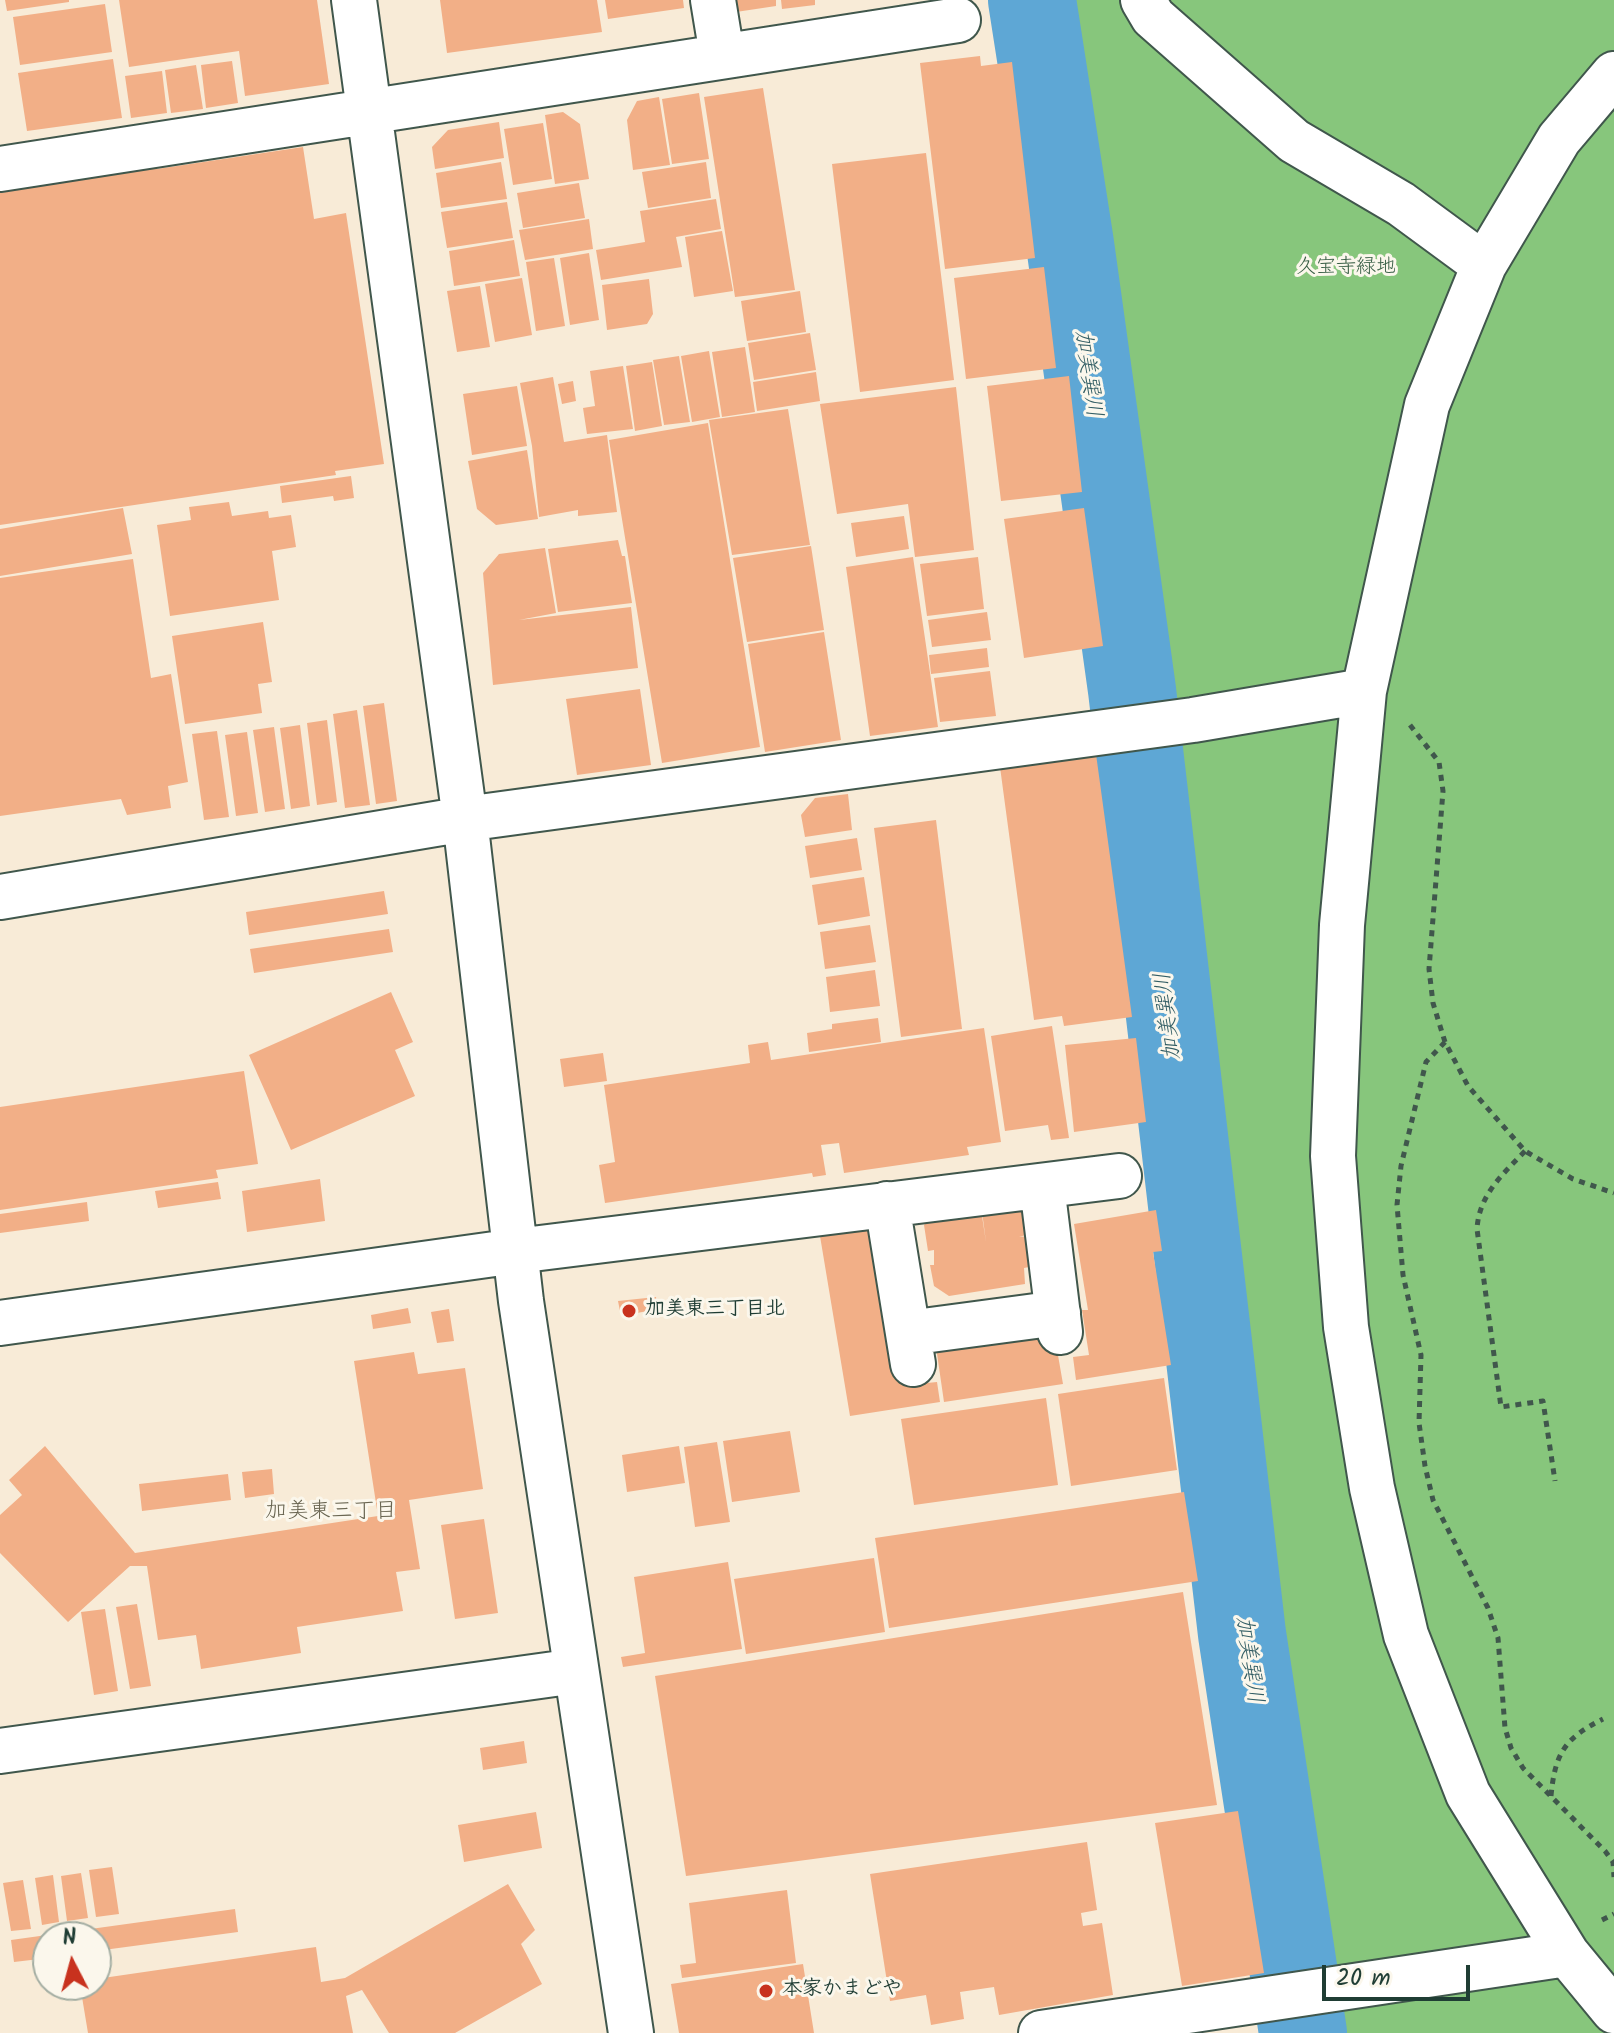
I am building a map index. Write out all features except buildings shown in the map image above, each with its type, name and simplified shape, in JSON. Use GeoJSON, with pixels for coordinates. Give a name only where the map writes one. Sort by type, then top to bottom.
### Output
{"type":"FeatureCollection","features":[{"type":"Feature","properties":{"kind":"street"},"geometry":{"type":"LineString","coordinates":[[354,0],[465,819],[516,1251],[631,2033]]}},
{"type":"Feature","properties":{"kind":"street"},"geometry":{"type":"LineString","coordinates":[[713,0],[722,55]]}},
{"type":"Feature","properties":{"kind":"street"},"geometry":{"type":"LineString","coordinates":[[1143,0],[1153,17],[1294,141],[1401,204],[1484,265]]}},
{"type":"Feature","properties":{"kind":"street"},"geometry":{"type":"LineString","coordinates":[[1,161],[371,111],[958,20]]}},
{"type":"Feature","properties":{"kind":"street"},"geometry":{"type":"LineString","coordinates":[[1614,74],[1559,139],[1484,265],[1427,405],[1364,691],[1342,925],[1333,1156],[1346,1327],[1365,1444],[1406,1635],[1468,1794],[1567,1954],[1614,2011]]}},
{"type":"Feature","properties":{"kind":"street"},"geometry":{"type":"LineString","coordinates":[[0,897],[465,819],[1180,722],[1364,691]]}},
{"type":"Feature","properties":{"kind":"street"},"geometry":{"type":"LineString","coordinates":[[0,1323],[516,1251],[1119,1176]]}},
{"type":"Feature","properties":{"kind":"street"},"geometry":{"type":"LineString","coordinates":[[887,1204],[910,1348],[1059,1322],[1042,1186]]}},
{"type":"Feature","properties":{"kind":"street"},"geometry":{"type":"LineString","coordinates":[[0,1751],[576,1671]]}},
{"type":"Feature","properties":{"kind":"street"},"geometry":{"type":"LineString","coordinates":[[1041,2033],[1567,1954]]}},
{"type":"Feature","properties":{"kind":"path"},"geometry":{"type":"LineString","coordinates":[[1364,691],[1406,721],[1425,739],[1439,762],[1442,823],[1429,969],[1433,1003],[1445,1042],[1468,1086],[1525,1151],[1573,1179],[1614,1193]]}},
{"type":"Feature","properties":{"kind":"path"},"geometry":{"type":"LineString","coordinates":[[1445,1042],[1426,1062],[1401,1166],[1397,1205],[1403,1275],[1421,1355],[1419,1423],[1425,1466],[1433,1500],[1488,1608],[1498,1638],[1505,1728],[1511,1748],[1523,1768],[1605,1851],[1613,1862],[1614,1877]]}},
{"type":"Feature","properties":{"kind":"path"},"geometry":{"type":"LineString","coordinates":[[1525,1151],[1487,1193],[1478,1213],[1501,1407],[1543,1401],[1555,1481]]}},
{"type":"Feature","properties":{"kind":"path"},"geometry":{"type":"LineString","coordinates":[[1551,1797],[1553,1773],[1574,1733],[1603,1719]]}},
{"type":"Feature","properties":{"kind":"green space","name":"久宝寺緑地"},"geometry":{"type":"Polygon","coordinates":[[[1039,0],[1614,0],[1614,2033],[1320,2033],[1245,1537],[1039,0]]]}},
{"type":"Feature","properties":{"kind":"waterway","name":"加美巽川"},"geometry":{"type":"LineString","coordinates":[[1032,0],[1070,244],[1132,690],[1242,1634],[1303,2033]]}},
{"type":"Feature","properties":{"kind":"place","name":"加美東三丁目北"},"geometry":{"type":"Point","coordinates":[629,1311]}},
{"type":"Feature","properties":{"kind":"place","name":"本家かまどや"},"geometry":{"type":"Point","coordinates":[766,1991]}},
{"type":"Feature","properties":{"kind":"district","name":"加美東三丁目"},"geometry":{"type":"Point","coordinates":[331,1513]}}]}
